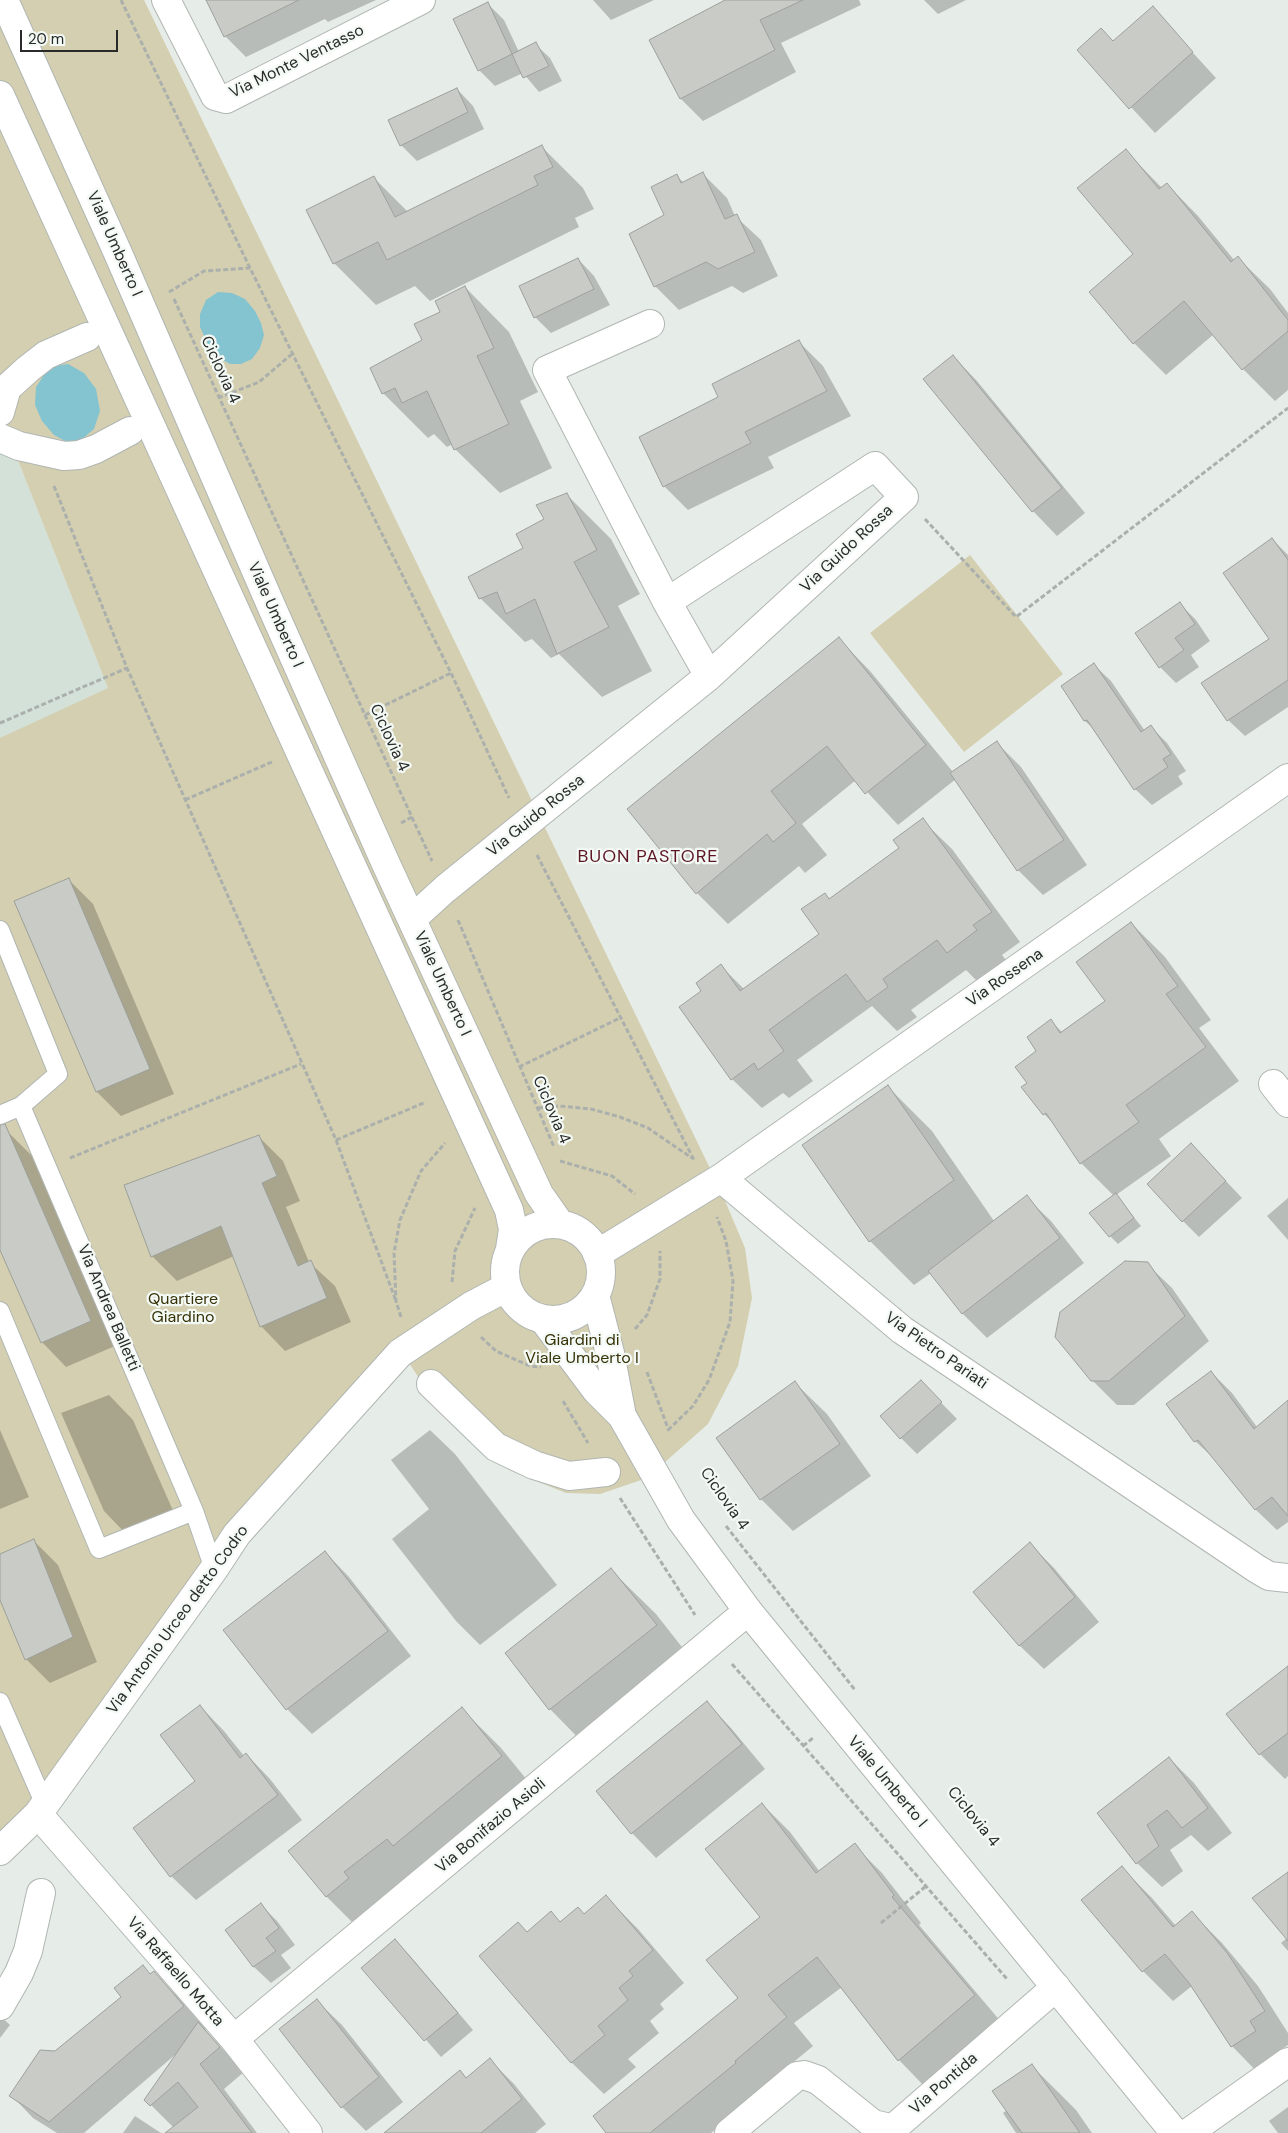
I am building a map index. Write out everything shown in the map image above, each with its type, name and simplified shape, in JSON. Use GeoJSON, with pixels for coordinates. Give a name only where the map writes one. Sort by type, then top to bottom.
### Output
{"type":"FeatureCollection","features":[{"type":"Feature","properties":{"kind":"street","name":"Viale Umberto I"},"geometry":{"type":"LineString","coordinates":[[4,0],[142,307],[273,610],[412,919],[539,1194],[560,1224]]}},
{"type":"Feature","properties":{"kind":"street","name":"Via Monte Ventasso"},"geometry":{"type":"LineString","coordinates":[[166,0],[215,96],[226,99],[421,0]]}},
{"type":"Feature","properties":{"kind":"street","name":"Viale Umberto I"},"geometry":{"type":"LineString","coordinates":[[0,95],[510,1210],[513,1229],[510,1249]]}},
{"type":"Feature","properties":{"kind":"street"},"geometry":{"type":"LineString","coordinates":[[650,324],[547,370],[667,602],[709,676]]}},
{"type":"Feature","properties":{"kind":"street"},"geometry":{"type":"LineString","coordinates":[[0,412],[7,388],[28,369],[46,355],[87,337]]}},
{"type":"Feature","properties":{"kind":"street"},"geometry":{"type":"LineString","coordinates":[[0,438],[19,446],[64,456],[79,455],[96,449],[130,431]]}},
{"type":"Feature","properties":{"kind":"street","name":"Via Guido Rossa"},"geometry":{"type":"LineString","coordinates":[[412,919],[445,889],[709,676],[904,497],[874,466],[667,602]]}},
{"type":"Feature","properties":{"kind":"street","name":"Via Rossena"},"geometry":{"type":"LineString","coordinates":[[713,1182],[1288,778]]}},
{"type":"Feature","properties":{"kind":"street"},"geometry":{"type":"LineString","coordinates":[[598,1254],[713,1182]]}},
{"type":"Feature","properties":{"kind":"street","name":"Via Pietro Pariati"},"geometry":{"type":"LineString","coordinates":[[713,1182],[902,1330],[1257,1569],[1269,1576],[1288,1578]]}},
{"type":"Feature","properties":{"kind":"street"},"geometry":{"type":"LineString","coordinates":[[547,1224],[560,1224],[582,1234],[591,1243],[598,1254],[600,1282],[595,1294],[586,1306],[575,1314],[563,1319],[544,1319],[528,1313],[515,1302],[507,1287],[504,1274],[506,1261],[510,1249],[517,1240],[532,1228],[547,1224]]}},
{"type":"Feature","properties":{"kind":"street","name":"Via Antonio Urceo detto Codro"},"geometry":{"type":"LineString","coordinates":[[0,1851],[42,1810],[237,1534],[400,1354],[471,1306],[507,1287]]}},
{"type":"Feature","properties":{"kind":"street","name":"Viale Umberto I"},"geometry":{"type":"LineString","coordinates":[[595,1294],[610,1353],[622,1416]]}},
{"type":"Feature","properties":{"kind":"street","name":"Viale Umberto I"},"geometry":{"type":"LineString","coordinates":[[544,1319],[596,1390],[622,1416],[681,1520],[748,1611],[1174,2133]]}},
{"type":"Feature","properties":{"kind":"street"},"geometry":{"type":"LineString","coordinates":[[431,1384],[496,1447],[534,1465],[569,1476],[606,1472]]}},
{"type":"Feature","properties":{"kind":"street","name":"Via Bonifazio Asioli"},"geometry":{"type":"LineString","coordinates":[[234,2039],[748,1611]]}},
{"type":"Feature","properties":{"kind":"street","name":"Via Raffaello Motta"},"geometry":{"type":"LineString","coordinates":[[42,1810],[234,2039],[308,2133]]}},
{"type":"Feature","properties":{"kind":"street"},"geometry":{"type":"LineString","coordinates":[[0,2006],[6,1998],[28,1951],[40,1893]]}},
{"type":"Feature","properties":{"kind":"street","name":"Via Pontida"},"geometry":{"type":"LineString","coordinates":[[729,2133],[797,2076],[804,2075],[818,2080],[873,2124],[890,2128],[897,2125],[1056,1987]]}},
{"type":"Feature","properties":{"kind":"street"},"geometry":{"type":"LineString","coordinates":[[1188,2133],[1288,2062]]}},
{"type":"Feature","properties":{"kind":"lane"},"geometry":{"type":"LineString","coordinates":[[0,1115],[21,1106],[58,1074],[1,941]]}},
{"type":"Feature","properties":{"kind":"lane","name":"Via Andrea Balletti"},"geometry":{"type":"LineString","coordinates":[[21,1106],[194,1511],[214,1569]]}},
{"type":"Feature","properties":{"kind":"lane"},"geometry":{"type":"LineString","coordinates":[[0,1311],[98,1549],[194,1511]]}},
{"type":"Feature","properties":{"kind":"lane"},"geometry":{"type":"LineString","coordinates":[[0,1702],[42,1810]]}},
{"type":"Feature","properties":{"kind":"path"},"geometry":{"type":"LineString","coordinates":[[121,0],[292,354],[451,673],[522,827],[622,1017],[694,1160],[713,1182],[733,1281],[730,1322],[709,1380],[693,1406],[668,1430]]}},
{"type":"Feature","properties":{"kind":"path"},"geometry":{"type":"LineString","coordinates":[[142,307],[204,271],[250,268]]}},
{"type":"Feature","properties":{"kind":"path","name":"Ciclovia 4"},"geometry":{"type":"LineString","coordinates":[[166,282],[445,889],[561,1163],[612,1176],[640,1199],[660,1244],[660,1279],[646,1315],[632,1332]]}},
{"type":"Feature","properties":{"kind":"path"},"geometry":{"type":"LineString","coordinates":[[187,410],[259,382],[292,354]]}},
{"type":"Feature","properties":{"kind":"path"},"geometry":{"type":"LineString","coordinates":[[904,497],[1016,617],[1288,408]]}},
{"type":"Feature","properties":{"kind":"path"},"geometry":{"type":"LineString","coordinates":[[40,450],[127,668],[336,1140],[402,1320]]}},
{"type":"Feature","properties":{"kind":"path"},"geometry":{"type":"LineString","coordinates":[[0,723],[127,668]]}},
{"type":"Feature","properties":{"kind":"path"},"geometry":{"type":"LineString","coordinates":[[365,715],[451,673]]}},
{"type":"Feature","properties":{"kind":"path"},"geometry":{"type":"LineString","coordinates":[[185,800],[278,760]]}},
{"type":"Feature","properties":{"kind":"path"},"geometry":{"type":"LineString","coordinates":[[519,1067],[622,1017]]}},
{"type":"Feature","properties":{"kind":"path"},"geometry":{"type":"LineString","coordinates":[[48,1168],[301,1064]]}},
{"type":"Feature","properties":{"kind":"path"},"geometry":{"type":"LineString","coordinates":[[336,1140],[432,1100]]}},
{"type":"Feature","properties":{"kind":"path"},"geometry":{"type":"LineString","coordinates":[[538,1108],[559,1106],[591,1110],[620,1117],[648,1128],[694,1160]]}},
{"type":"Feature","properties":{"kind":"path"},"geometry":{"type":"LineString","coordinates":[[396,1302],[394,1253],[400,1220],[421,1171],[447,1140]]}},
{"type":"Feature","properties":{"kind":"path"},"geometry":{"type":"LineString","coordinates":[[645,1368],[672,1439]]}},
{"type":"Feature","properties":{"kind":"path","name":"Ciclovia 4"},"geometry":{"type":"LineString","coordinates":[[722,1520],[860,1696]]}},
{"type":"Feature","properties":{"kind":"path"},"geometry":{"type":"LineString","coordinates":[[713,1642],[1032,2008]]}},
{"type":"Feature","properties":{"kind":"path"},"geometry":{"type":"LineString","coordinates":[[881,1923],[925,1887]]}},
{"type":"Feature","properties":{"kind":"shaded area"},"geometry":{"type":"Polygon","coordinates":[[[0,415],[108,688],[0,740],[0,415]]]}},
{"type":"Feature","properties":{"kind":"green space"},"geometry":{"type":"Polygon","coordinates":[[[0,0],[144,0],[720,1189],[745,1248],[752,1298],[738,1366],[708,1424],[647,1478],[600,1494],[566,1493],[509,1470],[490,1458],[445,1417],[397,1345],[32,1807],[0,1839],[0,738],[108,688],[0,415],[0,0]]]}},
{"type":"Feature","properties":{"kind":"green space"},"geometry":{"type":"Polygon","coordinates":[[[970,555],[1063,674],[964,752],[870,633],[970,555]]]}},
{"type":"Feature","properties":{"kind":"water"},"geometry":{"type":"Polygon","coordinates":[[[218,292],[232,293],[245,299],[255,311],[261,323],[264,335],[260,348],[252,359],[241,364],[230,364],[219,358],[210,349],[200,327],[200,314],[206,300],[218,292]]]}},
{"type":"Feature","properties":{"kind":"water"},"geometry":{"type":"Polygon","coordinates":[[[68,364],[84,373],[96,389],[100,411],[94,429],[81,440],[67,442],[54,435],[42,421],[35,405],[36,387],[46,372],[55,366],[68,364]]]}},
{"type":"Feature","properties":{"kind":"building"},"geometry":{"type":"Polygon","coordinates":[[[206,0],[299,0],[224,37],[206,0]]]}},
{"type":"Feature","properties":{"kind":"building"},"geometry":{"type":"Polygon","coordinates":[[[725,0],[803,0],[760,20],[775,50],[680,99],[649,40],[725,0]]]}},
{"type":"Feature","properties":{"kind":"building"},"geometry":{"type":"Polygon","coordinates":[[[488,2],[512,54],[478,71],[453,19],[488,2]]]}},
{"type":"Feature","properties":{"kind":"building"},"geometry":{"type":"Polygon","coordinates":[[[1153,6],[1193,52],[1129,109],[1077,50],[1101,28],[1113,41],[1153,6]]]}},
{"type":"Feature","properties":{"kind":"building"},"geometry":{"type":"Polygon","coordinates":[[[536,42],[549,66],[523,78],[512,54],[536,42]]]}},
{"type":"Feature","properties":{"kind":"building"},"geometry":{"type":"Polygon","coordinates":[[[457,88],[468,112],[400,146],[388,120],[457,88]]]}},
{"type":"Feature","properties":{"kind":"building"},"geometry":{"type":"Polygon","coordinates":[[[542,145],[553,167],[534,176],[538,185],[387,260],[378,242],[333,264],[306,210],[374,176],[395,217],[542,145]]]}},
{"type":"Feature","properties":{"kind":"building"},"geometry":{"type":"Polygon","coordinates":[[[1126,149],[1159,189],[1167,183],[1231,262],[1238,256],[1288,320],[1288,331],[1242,370],[1184,301],[1133,344],[1089,292],[1133,254],[1077,188],[1126,149]]]}},
{"type":"Feature","properties":{"kind":"building"},"geometry":{"type":"Polygon","coordinates":[[[703,172],[725,219],[737,214],[755,252],[718,269],[706,262],[654,287],[629,234],[664,215],[651,187],[677,174],[681,183],[703,172]]]}},
{"type":"Feature","properties":{"kind":"building"},"geometry":{"type":"Polygon","coordinates":[[[578,258],[594,289],[534,318],[519,286],[578,258]]]}},
{"type":"Feature","properties":{"kind":"building"},"geometry":{"type":"Polygon","coordinates":[[[465,286],[494,348],[477,356],[509,424],[454,450],[427,391],[402,403],[395,388],[382,394],[370,368],[422,340],[414,324],[440,312],[435,301],[465,286]]]}},
{"type":"Feature","properties":{"kind":"building"},"geometry":{"type":"Polygon","coordinates":[[[799,340],[827,391],[745,432],[751,443],[663,487],[639,437],[718,397],[712,384],[799,340]]]}},
{"type":"Feature","properties":{"kind":"building"},"geometry":{"type":"Polygon","coordinates":[[[953,355],[1062,488],[1032,512],[923,379],[953,355]]]}},
{"type":"Feature","properties":{"kind":"building"},"geometry":{"type":"Polygon","coordinates":[[[567,493],[597,550],[574,562],[609,627],[557,654],[535,599],[506,614],[497,592],[479,599],[468,577],[523,548],[516,534],[544,519],[536,505],[567,493]]]}},
{"type":"Feature","properties":{"kind":"building"},"geometry":{"type":"Polygon","coordinates":[[[1272,538],[1288,560],[1288,680],[1227,721],[1201,683],[1269,639],[1223,573],[1272,538]]]}},
{"type":"Feature","properties":{"kind":"building"},"geometry":{"type":"Polygon","coordinates":[[[1180,602],[1195,624],[1175,638],[1184,650],[1159,668],[1135,633],[1180,602]]]}},
{"type":"Feature","properties":{"kind":"building"},"geometry":{"type":"Polygon","coordinates":[[[839,637],[926,745],[865,794],[827,746],[771,791],[796,823],[773,842],[767,834],[696,894],[627,809],[839,637]]]}},
{"type":"Feature","properties":{"kind":"building"},"geometry":{"type":"Polygon","coordinates":[[[1094,663],[1141,732],[1151,725],[1171,754],[1163,759],[1168,767],[1134,790],[1087,720],[1084,721],[1061,686],[1094,663]]]}},
{"type":"Feature","properties":{"kind":"building"},"geometry":{"type":"Polygon","coordinates":[[[997,741],[1064,840],[1017,871],[950,773],[997,741]]]}},
{"type":"Feature","properties":{"kind":"building"},"geometry":{"type":"Polygon","coordinates":[[[923,818],[992,912],[973,925],[977,930],[947,953],[937,940],[883,979],[888,987],[867,1002],[846,974],[769,1030],[784,1051],[758,1070],[754,1063],[731,1080],[679,1007],[701,991],[696,983],[721,964],[740,991],[819,934],[801,909],[825,893],[829,899],[899,848],[893,840],[923,818]]]}},
{"type":"Feature","properties":{"kind":"building"},"geometry":{"type":"Polygon","coordinates":[[[69,878],[150,1069],[96,1092],[14,901],[69,878]]]}},
{"type":"Feature","properties":{"kind":"building"},"geometry":{"type":"Polygon","coordinates":[[[1131,922],[1178,986],[1166,994],[1206,1047],[1126,1105],[1139,1122],[1080,1164],[1046,1113],[1043,1115],[1021,1087],[1027,1083],[1015,1067],[1036,1051],[1027,1037],[1051,1019],[1060,1033],[1105,1001],[1076,962],[1131,922]]]}},
{"type":"Feature","properties":{"kind":"building"},"geometry":{"type":"Polygon","coordinates":[[[888,1085],[954,1180],[869,1242],[802,1145],[888,1085]]]}},
{"type":"Feature","properties":{"kind":"building"},"geometry":{"type":"Polygon","coordinates":[[[5,1124],[91,1321],[41,1343],[0,1250],[0,1125],[5,1124]]]}},
{"type":"Feature","properties":{"kind":"building"},"geometry":{"type":"Polygon","coordinates":[[[259,1135],[277,1176],[262,1183],[298,1266],[311,1260],[327,1298],[260,1327],[221,1226],[151,1257],[124,1185],[259,1135]]]}},
{"type":"Feature","properties":{"kind":"building"},"geometry":{"type":"Polygon","coordinates":[[[1191,1143],[1226,1181],[1182,1222],[1147,1184],[1191,1143]]]}},
{"type":"Feature","properties":{"kind":"building"},"geometry":{"type":"Polygon","coordinates":[[[1116,1193],[1134,1218],[1109,1237],[1089,1213],[1116,1193]]]}},
{"type":"Feature","properties":{"kind":"building"},"geometry":{"type":"Polygon","coordinates":[[[1027,1195],[1060,1238],[962,1314],[928,1271],[1027,1195]]]}},
{"type":"Feature","properties":{"kind":"building"},"geometry":{"type":"Polygon","coordinates":[[[1125,1261],[1148,1262],[1185,1316],[1109,1381],[1091,1381],[1055,1337],[1060,1312],[1125,1261]]]}},
{"type":"Feature","properties":{"kind":"building"},"geometry":{"type":"Polygon","coordinates":[[[1211,1371],[1254,1429],[1288,1400],[1288,1516],[1272,1497],[1255,1510],[1198,1440],[1194,1442],[1166,1404],[1211,1371]]]}},
{"type":"Feature","properties":{"kind":"building"},"geometry":{"type":"Polygon","coordinates":[[[921,1380],[942,1402],[900,1439],[880,1416],[921,1380]]]}},
{"type":"Feature","properties":{"kind":"building"},"geometry":{"type":"Polygon","coordinates":[[[795,1381],[840,1444],[760,1500],[716,1438],[795,1381]]]}},
{"type":"Feature","properties":{"kind":"building"},"geometry":{"type":"Polygon","coordinates":[[[34,1539],[73,1637],[25,1660],[0,1600],[0,1554],[34,1539]]]}},
{"type":"Feature","properties":{"kind":"building"},"geometry":{"type":"Polygon","coordinates":[[[1030,1542],[1075,1597],[1019,1646],[973,1592],[1030,1542]]]}},
{"type":"Feature","properties":{"kind":"building"},"geometry":{"type":"Polygon","coordinates":[[[325,1551],[388,1631],[286,1710],[223,1630],[325,1551]]]}},
{"type":"Feature","properties":{"kind":"building"},"geometry":{"type":"Polygon","coordinates":[[[611,1568],[657,1625],[549,1710],[505,1653],[611,1568]]]}},
{"type":"Feature","properties":{"kind":"building"},"geometry":{"type":"Polygon","coordinates":[[[1288,1666],[1288,1733],[1259,1755],[1226,1714],[1288,1666]]]}},
{"type":"Feature","properties":{"kind":"building"},"geometry":{"type":"Polygon","coordinates":[[[707,1701],[742,1744],[631,1834],[596,1791],[707,1701]]]}},
{"type":"Feature","properties":{"kind":"building"},"geometry":{"type":"Polygon","coordinates":[[[200,1705],[240,1758],[246,1753],[278,1795],[170,1877],[133,1828],[195,1781],[160,1735],[200,1705]]]}},
{"type":"Feature","properties":{"kind":"building"},"geometry":{"type":"Polygon","coordinates":[[[462,1707],[502,1756],[393,1846],[387,1839],[344,1872],[349,1878],[326,1897],[288,1851],[462,1707]]]}},
{"type":"Feature","properties":{"kind":"building"},"geometry":{"type":"Polygon","coordinates":[[[1169,1757],[1208,1808],[1182,1828],[1167,1810],[1147,1825],[1159,1846],[1136,1864],[1097,1813],[1169,1757]]]}},
{"type":"Feature","properties":{"kind":"building"},"geometry":{"type":"Polygon","coordinates":[[[762,1803],[816,1873],[855,1843],[894,1895],[892,1897],[975,1995],[898,2061],[817,1957],[768,1995],[787,2017],[735,2061],[736,2063],[650,2133],[606,2133],[593,2116],[738,1998],[706,1960],[760,1917],[705,1849],[762,1803]]]}},
{"type":"Feature","properties":{"kind":"building"},"geometry":{"type":"Polygon","coordinates":[[[1122,1866],[1173,1927],[1192,1911],[1228,1954],[1265,2011],[1250,2021],[1256,2031],[1231,2047],[1189,1983],[1165,1954],[1142,1972],[1081,1900],[1122,1866]]]}},
{"type":"Feature","properties":{"kind":"building"},"geometry":{"type":"Polygon","coordinates":[[[1288,1872],[1288,1941],[1252,1898],[1288,1872]]]}},
{"type":"Feature","properties":{"kind":"building"},"geometry":{"type":"Polygon","coordinates":[[[606,1895],[653,1950],[629,1971],[633,1976],[619,1988],[628,2000],[598,2026],[605,2035],[571,2063],[479,1956],[518,1922],[527,1932],[551,1911],[560,1922],[578,1907],[584,1914],[606,1895]]]}},
{"type":"Feature","properties":{"kind":"building"},"geometry":{"type":"Polygon","coordinates":[[[261,1903],[279,1928],[266,1938],[276,1951],[253,1967],[225,1930],[261,1903]]]}},
{"type":"Feature","properties":{"kind":"building"},"geometry":{"type":"Polygon","coordinates":[[[395,1939],[458,2013],[424,2041],[361,1968],[395,1939]]]}},
{"type":"Feature","properties":{"kind":"building"},"geometry":{"type":"Polygon","coordinates":[[[143,1965],[150,1974],[154,1971],[184,2006],[49,2122],[9,2096],[40,2050],[55,2051],[121,1997],[114,1988],[143,1965]]]}},
{"type":"Feature","properties":{"kind":"building"},"geometry":{"type":"Polygon","coordinates":[[[317,1999],[379,2077],[341,2108],[279,2029],[317,1999]]]}},
{"type":"Feature","properties":{"kind":"building"},"geometry":{"type":"Polygon","coordinates":[[[198,2022],[220,2047],[200,2064],[252,2133],[165,2133],[198,2107],[178,2082],[150,2106],[144,2100],[198,2022]]]}},
{"type":"Feature","properties":{"kind":"building"},"geometry":{"type":"Polygon","coordinates":[[[490,2058],[522,2099],[481,2133],[384,2133],[460,2070],[466,2078],[490,2058]]]}},
{"type":"Feature","properties":{"kind":"building"},"geometry":{"type":"Polygon","coordinates":[[[1032,2064],[1080,2133],[1022,2133],[992,2091],[1032,2064]]]}},
{"type":"Feature","properties":{"kind":"district","name":"BUON PASTORE"},"geometry":{"type":"Point","coordinates":[648,857]}},
{"type":"Feature","properties":{"kind":"park label","name":"Quartiere Giardino"},"geometry":{"type":"Point","coordinates":[183,1309]}},
{"type":"Feature","properties":{"kind":"park label","name":"Giardini di Viale Umberto I"},"geometry":{"type":"Point","coordinates":[582,1350]}}]}
